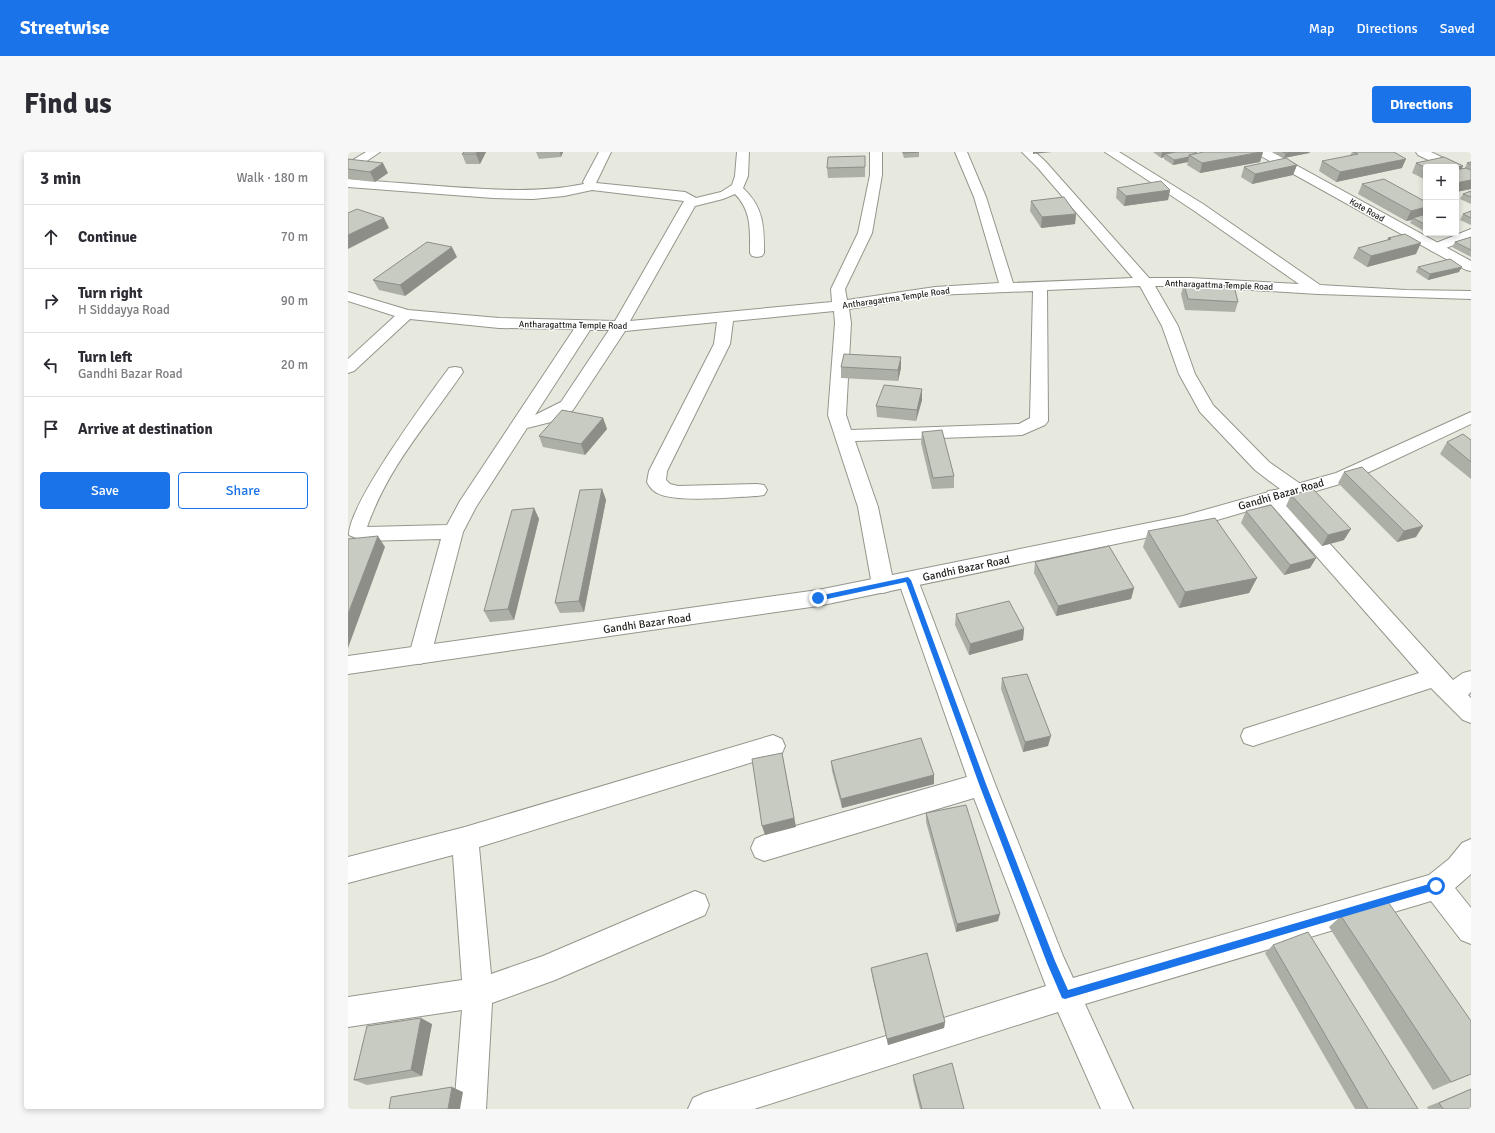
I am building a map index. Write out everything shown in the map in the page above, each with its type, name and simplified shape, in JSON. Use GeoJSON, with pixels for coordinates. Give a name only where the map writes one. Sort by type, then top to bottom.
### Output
{"type":"FeatureCollection","features":[{"type":"Feature","properties":{"kind":"street"},"geometry":{"type":"LineString","coordinates":[[348,168],[374,152]]}},
{"type":"Feature","properties":{"kind":"street"},"geometry":{"type":"LineString","coordinates":[[592,186],[589,182],[605,152]]}},
{"type":"Feature","properties":{"kind":"street"},"geometry":{"type":"LineString","coordinates":[[520,424],[545,418],[566,406],[620,326],[690,203],[728,194],[736,189],[740,183],[743,152]]}},
{"type":"Feature","properties":{"kind":"street"},"geometry":{"type":"LineString","coordinates":[[876,152],[876,175],[865,233],[838,289],[843,323],[837,415],[868,506],[883,585]]}},
{"type":"Feature","properties":{"kind":"street"},"geometry":{"type":"LineString","coordinates":[[961,152],[980,197],[1007,287]]}},
{"type":"Feature","properties":{"kind":"street"},"geometry":{"type":"LineString","coordinates":[[1028,152],[1145,282],[1170,326],[1187,374],[1206,408],[1262,466],[1436,677],[1471,713]]}},
{"type":"Feature","properties":{"kind":"street"},"geometry":{"type":"LineString","coordinates":[[1111,152],[1198,207],[1318,290]]}},
{"type":"Feature","properties":{"kind":"street","name":"Kote Road"},"geometry":{"type":"LineString","coordinates":[[1263,152],[1471,267]]}},
{"type":"Feature","properties":{"kind":"street"},"geometry":{"type":"LineString","coordinates":[[1422,152],[1446,164]]}},
{"type":"Feature","properties":{"kind":"street"},"geometry":{"type":"LineString","coordinates":[[348,183],[493,194],[533,195],[564,192],[592,186],[685,196],[690,199],[690,203]]}},
{"type":"Feature","properties":{"kind":"street"},"geometry":{"type":"LineString","coordinates":[[736,189],[747,197],[753,208],[757,225],[757,253]]}},
{"type":"Feature","properties":{"kind":"street"},"geometry":{"type":"LineString","coordinates":[[1436,248],[1471,233]]}},
{"type":"Feature","properties":{"kind":"street","name":"Antharagattma Temple Road"},"geometry":{"type":"LineString","coordinates":[[348,296],[406,314],[499,324],[620,326],[841,306],[935,291],[1007,287],[1145,282],[1190,282],[1318,290],[1471,295]]}},
{"type":"Feature","properties":{"kind":"street"},"geometry":{"type":"LineString","coordinates":[[844,436],[1022,429],[1039,421],[1040,286]]}},
{"type":"Feature","properties":{"kind":"street"},"geometry":{"type":"LineString","coordinates":[[348,368],[406,314]]}},
{"type":"Feature","properties":{"kind":"street"},"geometry":{"type":"LineString","coordinates":[[726,317],[722,344],[658,470],[656,482],[664,489],[678,492],[757,490]]}},
{"type":"Feature","properties":{"kind":"street"},"geometry":{"type":"LineString","coordinates":[[420,655],[453,532],[467,506],[585,325]]}},
{"type":"Feature","properties":{"kind":"street"},"geometry":{"type":"LineString","coordinates":[[453,532],[363,534],[356,530],[377,482],[393,454],[455,372]]}},
{"type":"Feature","properties":{"kind":"street","name":"Gandhi Bazar Road"},"geometry":{"type":"LineString","coordinates":[[348,665],[818,598],[1183,523],[1343,477],[1471,417]]}},
{"type":"Feature","properties":{"kind":"street"},"geometry":{"type":"LineString","coordinates":[[908,580],[982,784],[1051,963],[1117,1109]]}},
{"type":"Feature","properties":{"kind":"street"},"geometry":{"type":"LineString","coordinates":[[1252,736],[1436,677]]}},
{"type":"Feature","properties":{"kind":"street"},"geometry":{"type":"LineString","coordinates":[[1451,694],[1471,680]]}},
{"type":"Feature","properties":{"kind":"street"},"geometry":{"type":"LineString","coordinates":[[348,870],[466,840],[773,746]]}},
{"type":"Feature","properties":{"kind":"street"},"geometry":{"type":"LineString","coordinates":[[764,848],[982,784]]}},
{"type":"Feature","properties":{"kind":"street"},"geometry":{"type":"LineString","coordinates":[[466,840],[478,993],[470,1109]]}},
{"type":"Feature","properties":{"kind":"street"},"geometry":{"type":"LineString","coordinates":[[704,1109],[1065,995],[1436,886],[1458,868],[1471,852]]}},
{"type":"Feature","properties":{"kind":"street"},"geometry":{"type":"LineString","coordinates":[[1436,886],[1471,930]]}},
{"type":"Feature","properties":{"kind":"street"},"geometry":{"type":"LineString","coordinates":[[348,1012],[478,993],[546,970],[695,905]]}},
{"type":"Feature","properties":{"kind":"building"},"geometry":{"type":"Polygon","coordinates":[[[464,152],[477,152],[476,154],[462,154],[464,152]]]}},
{"type":"Feature","properties":{"kind":"building"},"geometry":{"type":"Polygon","coordinates":[[[1176,152],[1197,153],[1189,155],[1189,157],[1174,160],[1165,154],[1176,152]]]}},
{"type":"Feature","properties":{"kind":"building"},"geometry":{"type":"Polygon","coordinates":[[[1204,152],[1261,152],[1202,163],[1189,155],[1204,152]]]}},
{"type":"Feature","properties":{"kind":"building"},"geometry":{"type":"Polygon","coordinates":[[[1354,152],[1394,152],[1406,159],[1340,172],[1322,161],[1358,154],[1354,152]]]}},
{"type":"Feature","properties":{"kind":"building"},"geometry":{"type":"Polygon","coordinates":[[[865,156],[865,167],[827,168],[828,157],[865,156]]]}},
{"type":"Feature","properties":{"kind":"building"},"geometry":{"type":"Polygon","coordinates":[[[1444,157],[1459,164],[1423,164],[1423,166],[1416,163],[1444,157]]]}},
{"type":"Feature","properties":{"kind":"building"},"geometry":{"type":"Polygon","coordinates":[[[1286,158],[1297,165],[1255,174],[1244,167],[1286,158]]]}},
{"type":"Feature","properties":{"kind":"building"},"geometry":{"type":"Polygon","coordinates":[[[348,159],[383,163],[370,172],[348,169],[348,159]]]}},
{"type":"Feature","properties":{"kind":"building"},"geometry":{"type":"Polygon","coordinates":[[[1466,168],[1471,170],[1471,180],[1459,182],[1459,169],[1466,168]]]}},
{"type":"Feature","properties":{"kind":"building"},"geometry":{"type":"Polygon","coordinates":[[[1384,179],[1423,200],[1423,208],[1411,211],[1362,184],[1384,179]]]}},
{"type":"Feature","properties":{"kind":"building"},"geometry":{"type":"Polygon","coordinates":[[[1161,181],[1170,190],[1126,196],[1117,188],[1161,181]]]}},
{"type":"Feature","properties":{"kind":"building"},"geometry":{"type":"Polygon","coordinates":[[[1471,191],[1471,197],[1463,194],[1471,191]]]}},
{"type":"Feature","properties":{"kind":"building"},"geometry":{"type":"Polygon","coordinates":[[[1064,197],[1076,214],[1042,217],[1031,201],[1064,197]]]}},
{"type":"Feature","properties":{"kind":"building"},"geometry":{"type":"Polygon","coordinates":[[[357,209],[384,218],[348,235],[348,213],[357,209]]]}},
{"type":"Feature","properties":{"kind":"building"},"geometry":{"type":"Polygon","coordinates":[[[1471,211],[1471,218],[1463,214],[1471,211]]]}},
{"type":"Feature","properties":{"kind":"building"},"geometry":{"type":"Polygon","coordinates":[[[1423,215],[1423,223],[1413,218],[1423,215]]]}},
{"type":"Feature","properties":{"kind":"building"},"geometry":{"type":"Polygon","coordinates":[[[1405,234],[1421,243],[1371,256],[1358,248],[1391,239],[1388,238],[1405,234]]]}},
{"type":"Feature","properties":{"kind":"building"},"geometry":{"type":"Polygon","coordinates":[[[1471,237],[1471,250],[1455,242],[1471,237]]]}},
{"type":"Feature","properties":{"kind":"building"},"geometry":{"type":"Polygon","coordinates":[[[427,242],[452,247],[400,285],[373,280],[427,242]]]}},
{"type":"Feature","properties":{"kind":"building"},"geometry":{"type":"Polygon","coordinates":[[[1450,259],[1462,267],[1430,274],[1418,267],[1450,259]]]}},
{"type":"Feature","properties":{"kind":"building"},"geometry":{"type":"Polygon","coordinates":[[[1184,284],[1234,286],[1238,302],[1188,299],[1184,284]]]}},
{"type":"Feature","properties":{"kind":"building"},"geometry":{"type":"Polygon","coordinates":[[[844,354],[901,357],[898,370],[841,367],[844,354]]]}},
{"type":"Feature","properties":{"kind":"building"},"geometry":{"type":"Polygon","coordinates":[[[884,385],[922,389],[917,410],[876,406],[884,385]]]}},
{"type":"Feature","properties":{"kind":"building"},"geometry":{"type":"Polygon","coordinates":[[[562,410],[603,418],[581,444],[539,436],[562,410]]]}},
{"type":"Feature","properties":{"kind":"building"},"geometry":{"type":"Polygon","coordinates":[[[942,430],[954,476],[933,478],[922,432],[942,430]]]}},
{"type":"Feature","properties":{"kind":"building"},"geometry":{"type":"Polygon","coordinates":[[[1463,434],[1471,440],[1471,462],[1447,442],[1463,434]]]}},
{"type":"Feature","properties":{"kind":"building"},"geometry":{"type":"Polygon","coordinates":[[[1362,467],[1423,526],[1404,531],[1344,472],[1362,467]]]}},
{"type":"Feature","properties":{"kind":"building"},"geometry":{"type":"Polygon","coordinates":[[[602,489],[579,601],[555,603],[580,490],[602,489]]]}},
{"type":"Feature","properties":{"kind":"building"},"geometry":{"type":"Polygon","coordinates":[[[1313,489],[1351,529],[1328,535],[1291,495],[1313,489]]]}},
{"type":"Feature","properties":{"kind":"building"},"geometry":{"type":"Polygon","coordinates":[[[1271,505],[1316,558],[1290,565],[1246,511],[1271,505]]]}},
{"type":"Feature","properties":{"kind":"building"},"geometry":{"type":"Polygon","coordinates":[[[534,508],[508,609],[484,611],[512,510],[534,508]]]}},
{"type":"Feature","properties":{"kind":"building"},"geometry":{"type":"Polygon","coordinates":[[[1215,518],[1257,578],[1185,592],[1148,531],[1215,518]]]}},
{"type":"Feature","properties":{"kind":"building"},"geometry":{"type":"Polygon","coordinates":[[[378,536],[348,614],[348,539],[378,536]]]}},
{"type":"Feature","properties":{"kind":"building"},"geometry":{"type":"Polygon","coordinates":[[[1109,546],[1134,588],[1058,606],[1035,562],[1109,546]]]}},
{"type":"Feature","properties":{"kind":"building"},"geometry":{"type":"Polygon","coordinates":[[[1009,601],[1024,629],[970,644],[956,614],[1009,601]]]}},
{"type":"Feature","properties":{"kind":"building"},"geometry":{"type":"Polygon","coordinates":[[[1027,674],[1051,736],[1025,742],[1002,678],[1027,674]]]}},
{"type":"Feature","properties":{"kind":"building"},"geometry":{"type":"Polygon","coordinates":[[[921,738],[934,775],[841,799],[831,761],[921,738]]]}},
{"type":"Feature","properties":{"kind":"building"},"geometry":{"type":"Polygon","coordinates":[[[782,753],[794,818],[762,826],[752,759],[782,753]]]}},
{"type":"Feature","properties":{"kind":"building"},"geometry":{"type":"Polygon","coordinates":[[[966,805],[1000,914],[957,924],[926,813],[966,805]]]}},
{"type":"Feature","properties":{"kind":"building"},"geometry":{"type":"Polygon","coordinates":[[[1386,899],[1471,1021],[1471,1074],[1451,1082],[1341,916],[1386,899]]]}},
{"type":"Feature","properties":{"kind":"building"},"geometry":{"type":"Polygon","coordinates":[[[1308,932],[1418,1109],[1368,1109],[1273,945],[1308,932]]]}},
{"type":"Feature","properties":{"kind":"building"},"geometry":{"type":"Polygon","coordinates":[[[927,953],[945,1022],[887,1039],[871,968],[927,953]]]}},
{"type":"Feature","properties":{"kind":"building"},"geometry":{"type":"Polygon","coordinates":[[[421,1018],[411,1070],[354,1080],[367,1026],[421,1018]]]}},
{"type":"Feature","properties":{"kind":"building"},"geometry":{"type":"Polygon","coordinates":[[[952,1063],[964,1109],[922,1109],[913,1075],[952,1063]]]}},
{"type":"Feature","properties":{"kind":"building"},"geometry":{"type":"Polygon","coordinates":[[[452,1087],[448,1109],[389,1109],[391,1097],[452,1087]]]}},
{"type":"Feature","properties":{"kind":"building"},"geometry":{"type":"Polygon","coordinates":[[[1471,1089],[1471,1109],[1443,1109],[1439,1103],[1471,1089]]]}},
{"type":"Feature","properties":{"kind":"route"},"geometry":{"type":"LineString","coordinates":[[818,598],[908,580],[982,784],[1051,963],[1065,995],[1436,886]]}}]}
